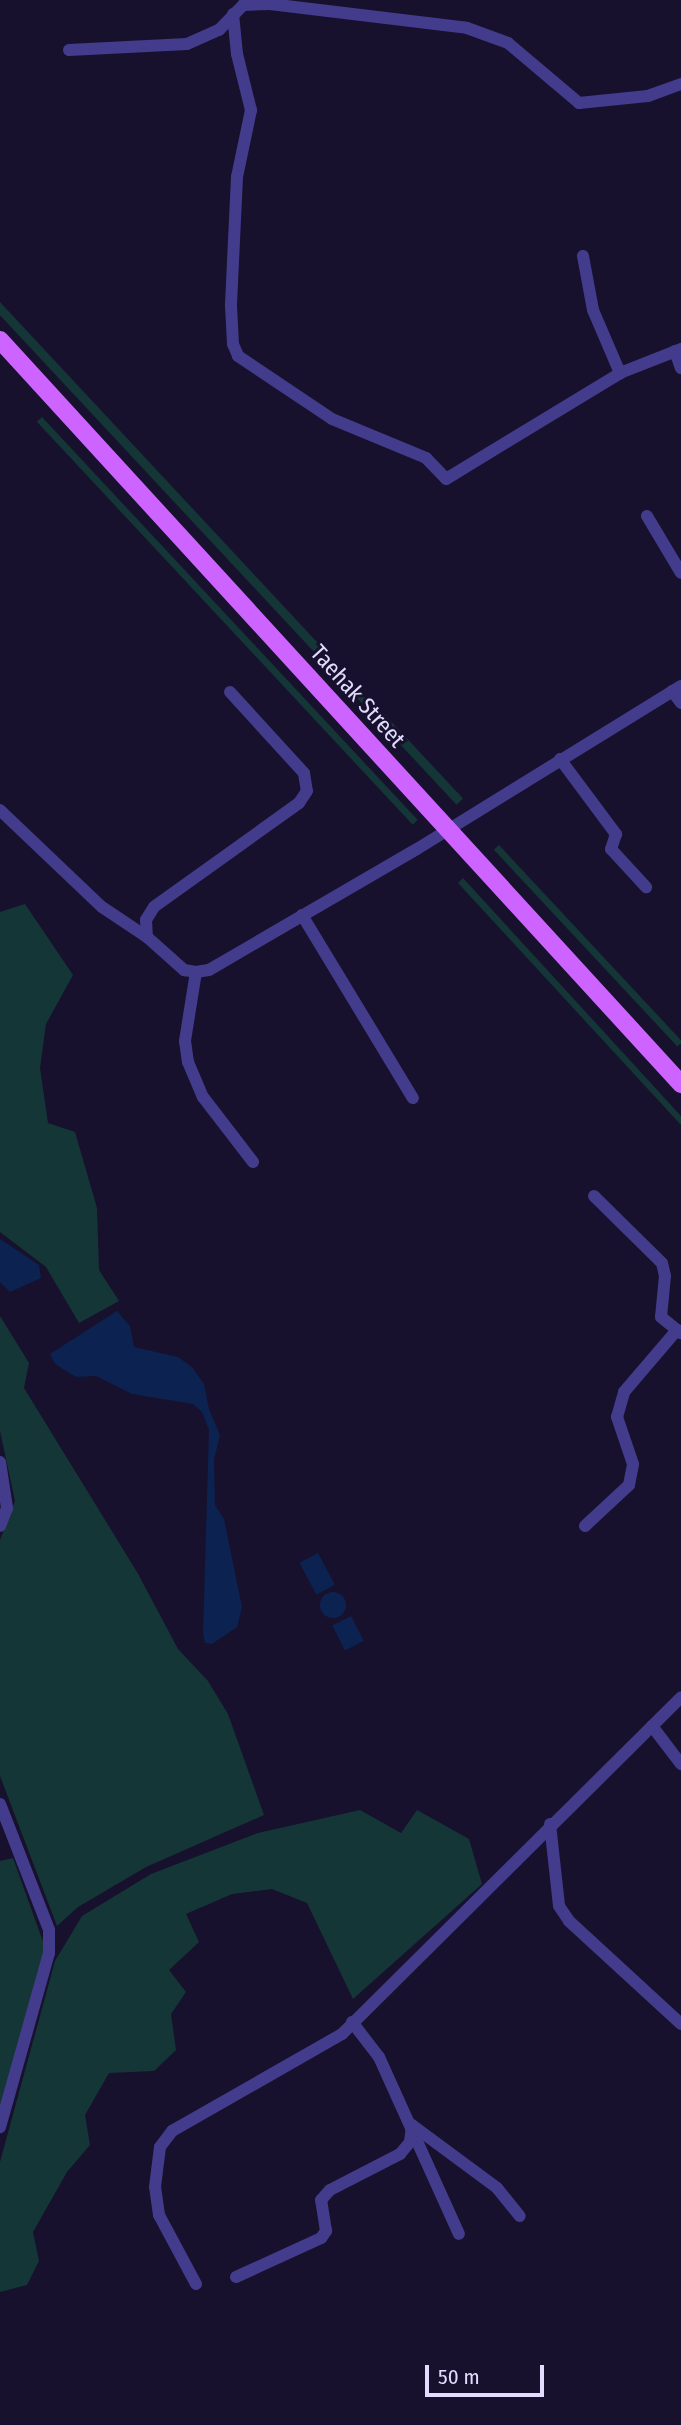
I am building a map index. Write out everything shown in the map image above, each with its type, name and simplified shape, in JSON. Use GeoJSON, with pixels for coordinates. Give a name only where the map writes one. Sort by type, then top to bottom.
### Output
{"type":"FeatureCollection","features":[{"type":"Feature","properties":{"kind":"main road","name":"Taehak Street"},"geometry":{"type":"LineString","coordinates":[[0,340],[681,1084]]}},
{"type":"Feature","properties":{"kind":"street"},"geometry":{"type":"LineString","coordinates":[[69,50],[166,48],[205,38],[233,14],[240,2],[271,2],[467,28],[508,43],[579,103],[648,96],[681,84]]}},
{"type":"Feature","properties":{"kind":"street"},"geometry":{"type":"LineString","coordinates":[[233,14],[237,54],[251,110],[237,177],[231,306],[233,344],[239,356],[332,419],[426,458],[446,479],[620,373],[678,350],[681,369]]}},
{"type":"Feature","properties":{"kind":"street"},"geometry":{"type":"LineString","coordinates":[[583,256],[593,310],[620,373]]}},
{"type":"Feature","properties":{"kind":"street"},"geometry":{"type":"LineString","coordinates":[[647,516],[681,573]]}},
{"type":"Feature","properties":{"kind":"street"},"geometry":{"type":"LineString","coordinates":[[0,810],[102,907],[147,937],[184,970],[197,972],[209,970],[446,830],[676,688],[681,703]]}},
{"type":"Feature","properties":{"kind":"street"},"geometry":{"type":"LineString","coordinates":[[147,937],[146,920],[154,907],[299,803],[307,791],[304,773],[230,692]]}},
{"type":"Feature","properties":{"kind":"street"},"geometry":{"type":"LineString","coordinates":[[560,759],[616,834],[611,849],[646,887]]}},
{"type":"Feature","properties":{"kind":"street"},"geometry":{"type":"LineString","coordinates":[[302,915],[413,1098]]}},
{"type":"Feature","properties":{"kind":"street"},"geometry":{"type":"LineString","coordinates":[[197,972],[185,1041],[188,1062],[202,1097],[253,1162]]}},
{"type":"Feature","properties":{"kind":"street"},"geometry":{"type":"LineString","coordinates":[[585,1526],[629,1485],[633,1464],[617,1417],[624,1392],[679,1331],[661,1317],[665,1276],[662,1263],[594,1196]]}},
{"type":"Feature","properties":{"kind":"street"},"geometry":{"type":"LineString","coordinates":[[0,1462],[7,1508],[0,1527]]}},
{"type":"Feature","properties":{"kind":"street"},"geometry":{"type":"LineString","coordinates":[[195,2284],[159,2215],[154,2174],[160,2147],[172,2131],[322,2048],[352,2022],[681,1697]]}},
{"type":"Feature","properties":{"kind":"street"},"geometry":{"type":"LineString","coordinates":[[652,1726],[681,1764]]}},
{"type":"Feature","properties":{"kind":"street"},"geometry":{"type":"LineString","coordinates":[[0,1804],[49,1930],[49,1953],[0,2127]]}},
{"type":"Feature","properties":{"kind":"street"},"geometry":{"type":"LineString","coordinates":[[550,1824],[559,1906],[569,1921],[681,2024]]}},
{"type":"Feature","properties":{"kind":"street"},"geometry":{"type":"LineString","coordinates":[[352,2022],[379,2057],[459,2234]]}},
{"type":"Feature","properties":{"kind":"street"},"geometry":{"type":"LineString","coordinates":[[412,2125],[497,2188],[520,2216]]}},
{"type":"Feature","properties":{"kind":"street"},"geometry":{"type":"LineString","coordinates":[[236,2277],[321,2238],[326,2231],[321,2200],[330,2190],[400,2154],[410,2142],[412,2125]]}},
{"type":"Feature","properties":{"kind":"green space"},"geometry":{"type":"Polygon","coordinates":[[[0,302],[463,799],[456,805],[0,315],[0,302]]]}},
{"type":"Feature","properties":{"kind":"green space"},"geometry":{"type":"Polygon","coordinates":[[[42,417],[418,820],[413,825],[37,422],[42,417]]]}},
{"type":"Feature","properties":{"kind":"green space"},"geometry":{"type":"Polygon","coordinates":[[[499,845],[681,1040],[677,1047],[494,850],[499,845]]]}},
{"type":"Feature","properties":{"kind":"green space"},"geometry":{"type":"Polygon","coordinates":[[[463,878],[681,1116],[681,1125],[458,883],[463,878]]]}},
{"type":"Feature","properties":{"kind":"green space"},"geometry":{"type":"Polygon","coordinates":[[[25,904],[73,975],[46,1024],[40,1068],[48,1123],[75,1132],[97,1208],[99,1270],[119,1301],[79,1323],[46,1267],[0,1232],[0,912],[25,904]]]}},
{"type":"Feature","properties":{"kind":"green space"},"geometry":{"type":"Polygon","coordinates":[[[0,1316],[29,1363],[24,1388],[137,1572],[178,1649],[208,1681],[228,1714],[264,1815],[146,1867],[78,1907],[57,1926],[0,1776],[0,1540],[15,1501],[0,1431],[0,1316]]]}},
{"type":"Feature","properties":{"kind":"green space"},"geometry":{"type":"Polygon","coordinates":[[[360,1810],[401,1833],[417,1810],[469,1839],[482,1884],[353,1999],[307,1903],[272,1889],[232,1894],[186,1914],[199,1942],[169,1970],[186,1992],[171,2014],[176,2050],[154,2071],[109,2073],[85,2115],[90,2145],[67,2172],[33,2232],[39,2261],[27,2285],[0,2292],[0,2162],[55,1961],[82,1916],[151,1874],[258,1833],[360,1810]]]}},
{"type":"Feature","properties":{"kind":"green space"},"geometry":{"type":"Polygon","coordinates":[[[13,1858],[46,1950],[0,2107],[0,1861],[13,1858]]]}},
{"type":"Feature","properties":{"kind":"water"},"geometry":{"type":"Polygon","coordinates":[[[0,1239],[39,1265],[41,1278],[10,1292],[0,1282],[0,1239]]]}},
{"type":"Feature","properties":{"kind":"water"},"geometry":{"type":"Polygon","coordinates":[[[117,1311],[130,1326],[134,1347],[178,1357],[192,1367],[204,1384],[209,1409],[220,1435],[214,1460],[215,1505],[224,1519],[242,1607],[237,1627],[212,1644],[205,1643],[203,1633],[209,1430],[202,1412],[193,1404],[132,1394],[96,1376],[76,1377],[55,1364],[50,1354],[117,1311]]]}},
{"type":"Feature","properties":{"kind":"water"},"geometry":{"type":"Polygon","coordinates":[[[318,1553],[335,1585],[316,1595],[299,1563],[318,1553]]]}},
{"type":"Feature","properties":{"kind":"water"},"geometry":{"type":"Polygon","coordinates":[[[333,1592],[342,1596],[346,1605],[342,1614],[333,1618],[324,1614],[320,1605],[324,1596],[333,1592]]]}},
{"type":"Feature","properties":{"kind":"water"},"geometry":{"type":"Polygon","coordinates":[[[351,1616],[364,1641],[345,1650],[332,1626],[351,1616]]]}}]}
